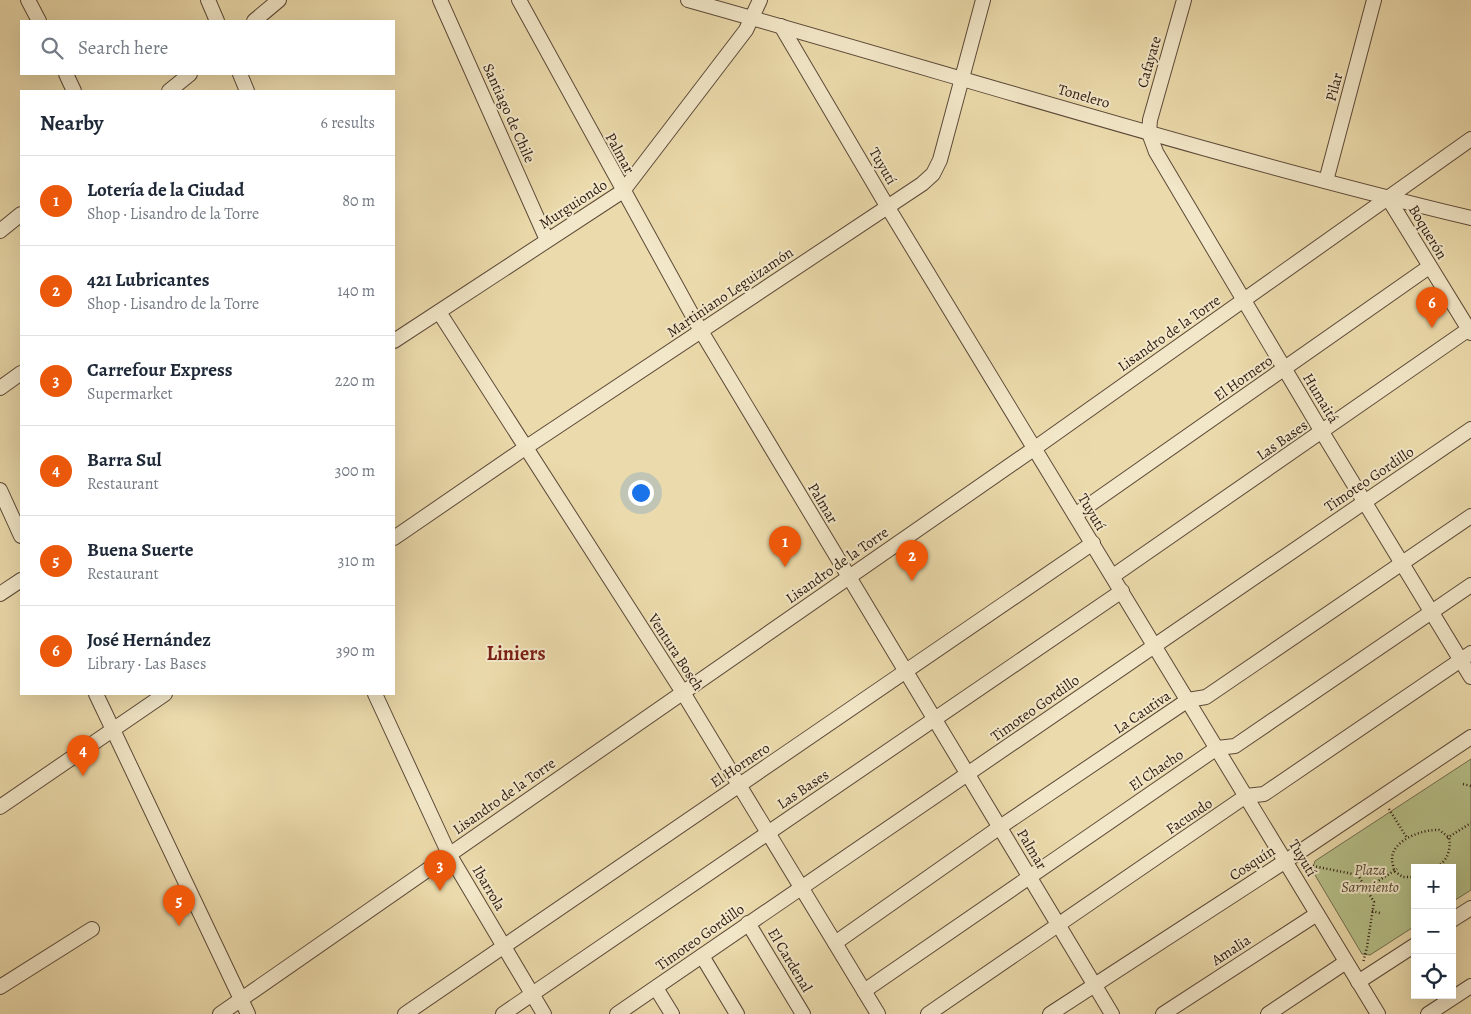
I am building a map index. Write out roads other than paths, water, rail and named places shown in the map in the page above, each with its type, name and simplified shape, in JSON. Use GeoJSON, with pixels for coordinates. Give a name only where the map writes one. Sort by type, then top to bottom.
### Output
{"type":"FeatureCollection","features":[{"type":"Feature","properties":{"kind":"street"},"geometry":{"type":"LineString","coordinates":[[28,0],[38,20]]}},
{"type":"Feature","properties":{"kind":"street"},"geometry":{"type":"LineString","coordinates":[[208,0],[218,20]]}},
{"type":"Feature","properties":{"kind":"street"},"geometry":{"type":"LineString","coordinates":[[255,20],[279,0]]}},
{"type":"Feature","properties":{"kind":"street","name":"Santiago de Chile"},"geometry":{"type":"LineString","coordinates":[[440,0],[547,240]]}},
{"type":"Feature","properties":{"kind":"street","name":"Palmar"},"geometry":{"type":"LineString","coordinates":[[519,0],[701,331],[1112,1014]]}},
{"type":"Feature","properties":{"kind":"street","name":"Tonelero"},"geometry":{"type":"LineString","coordinates":[[688,0],[1150,133],[1388,198],[1471,218]]}},
{"type":"Feature","properties":{"kind":"street","name":"Murguiondo"},"geometry":{"type":"LineString","coordinates":[[395,340],[623,191],[746,30],[760,0]]}},
{"type":"Feature","properties":{"kind":"street","name":"Martiniano Leguizamón"},"geometry":{"type":"LineString","coordinates":[[395,537],[525,448],[922,184],[933,174],[940,160],[982,0]]}},
{"type":"Feature","properties":{"kind":"street","name":"Cafayate"},"geometry":{"type":"LineString","coordinates":[[1150,133],[1150,120],[1184,0]]}},
{"type":"Feature","properties":{"kind":"street","name":"Pilar"},"geometry":{"type":"LineString","coordinates":[[1326,181],[1374,0]]}},
{"type":"Feature","properties":{"kind":"street","name":"Tuyutí"},"geometry":{"type":"LineString","coordinates":[[781,26],[1092,544],[1285,860],[1375,1013]]}},
{"type":"Feature","properties":{"kind":"street"},"geometry":{"type":"LineString","coordinates":[[66,75],[74,90]]}},
{"type":"Feature","properties":{"kind":"street"},"geometry":{"type":"LineString","coordinates":[[170,90],[189,75]]}},
{"type":"Feature","properties":{"kind":"street"},"geometry":{"type":"LineString","coordinates":[[240,75],[247,90]]}},
{"type":"Feature","properties":{"kind":"street","name":"Humaitá"},"geometry":{"type":"LineString","coordinates":[[1150,133],[1156,152],[1322,432],[1431,612],[1466,656],[1471,677]]}},
{"type":"Feature","properties":{"kind":"street","name":"Lisandro de la Torre"},"geometry":{"type":"LineString","coordinates":[[220,1014],[682,691],[1035,448],[1471,139]]}},
{"type":"Feature","properties":{"kind":"street","name":"Boquerón"},"geometry":{"type":"LineString","coordinates":[[1388,198],[1470,331]]}},
{"type":"Feature","properties":{"kind":"street"},"geometry":{"type":"LineString","coordinates":[[0,231],[20,215]]}},
{"type":"Feature","properties":{"kind":"street","name":"El Hornero"},"geometry":{"type":"LineString","coordinates":[[1075,515],[1430,267]]}},
{"type":"Feature","properties":{"kind":"street","name":"Ventura Bosch"},"geometry":{"type":"LineString","coordinates":[[439,312],[682,691],[878,1014]]}},
{"type":"Feature","properties":{"kind":"street","name":"Las Bases"},"geometry":{"type":"LineString","coordinates":[[1113,576],[1470,331]]}},
{"type":"Feature","properties":{"kind":"street"},"geometry":{"type":"LineString","coordinates":[[0,388],[20,374]]}},
{"type":"Feature","properties":{"kind":"street","name":"Timoteo Gordillo"},"geometry":{"type":"LineString","coordinates":[[617,1014],[1471,429]]}},
{"type":"Feature","properties":{"kind":"street"},"geometry":{"type":"LineString","coordinates":[[0,490],[20,534]]}},
{"type":"Feature","properties":{"kind":"street","name":"La Cautiva"},"geometry":{"type":"LineString","coordinates":[[834,943],[1188,700],[1206,697],[1471,516]]}},
{"type":"Feature","properties":{"kind":"street","name":"El Hornero"},"geometry":{"type":"LineString","coordinates":[[405,1014],[1092,544]]}},
{"type":"Feature","properties":{"kind":"street"},"geometry":{"type":"LineString","coordinates":[[0,594],[20,581]]}},
{"type":"Feature","properties":{"kind":"street","name":"El Chacho"},"geometry":{"type":"LineString","coordinates":[[864,991],[1217,748],[1235,746],[1471,584]]}},
{"type":"Feature","properties":{"kind":"street","name":"Las Bases"},"geometry":{"type":"LineString","coordinates":[[503,1014],[1122,591]]}},
{"type":"Feature","properties":{"kind":"street","name":"Facundo"},"geometry":{"type":"LineString","coordinates":[[928,1014],[1246,796],[1264,794],[1466,656]]}},
{"type":"Feature","properties":{"kind":"street"},"geometry":{"type":"LineString","coordinates":[[96,695],[248,1014]]}},
{"type":"Feature","properties":{"kind":"street"},"geometry":{"type":"LineString","coordinates":[[0,807],[164,695]]}},
{"type":"Feature","properties":{"kind":"street","name":"Ibarrola"},"geometry":{"type":"LineString","coordinates":[[375,695],[450,854],[544,1014]]}},
{"type":"Feature","properties":{"kind":"street","name":"Cosquín"},"geometry":{"type":"LineString","coordinates":[[1050,1014],[1301,851],[1471,737]]}},
{"type":"Feature","properties":{"kind":"street"},"geometry":{"type":"LineString","coordinates":[[1456,917],[1471,908]]}},
{"type":"Feature","properties":{"kind":"street","name":"Amalia"},"geometry":{"type":"LineString","coordinates":[[1163,1014],[1317,914]]}},
{"type":"Feature","properties":{"kind":"street","name":"El Cardenal"},"geometry":{"type":"LineString","coordinates":[[748,923],[803,1014]]}},
{"type":"Feature","properties":{"kind":"street"},"geometry":{"type":"LineString","coordinates":[[0,987],[92,929]]}},
{"type":"Feature","properties":{"kind":"street"},"geometry":{"type":"LineString","coordinates":[[1358,982],[1411,948]]}},
{"type":"Feature","properties":{"kind":"street"},"geometry":{"type":"LineString","coordinates":[[702,956],[737,1014]]}},
{"type":"Feature","properties":{"kind":"street"},"geometry":{"type":"LineString","coordinates":[[1268,1014],[1346,962]]}},
{"type":"Feature","properties":{"kind":"street"},"geometry":{"type":"LineString","coordinates":[[1428,1014],[1471,986]]}},
{"type":"Feature","properties":{"kind":"street"},"geometry":{"type":"LineString","coordinates":[[656,988],[672,1014]]}},
{"type":"Feature","properties":{"kind":"place","name":"José Hernández"},"geometry":{"type":"Point","coordinates":[1432,328]}},
{"type":"Feature","properties":{"kind":"place","name":"Lotería de la Ciudad"},"geometry":{"type":"Point","coordinates":[785,567]}},
{"type":"Feature","properties":{"kind":"place","name":"421 Lubricantes"},"geometry":{"type":"Point","coordinates":[912,581]}},
{"type":"Feature","properties":{"kind":"place","name":"Barra Sul"},"geometry":{"type":"Point","coordinates":[83,776]}},
{"type":"Feature","properties":{"kind":"place","name":"Carrefour Express"},"geometry":{"type":"Point","coordinates":[440,891]}},
{"type":"Feature","properties":{"kind":"place","name":"Buena Suerte"},"geometry":{"type":"Point","coordinates":[179,926]}},
{"type":"Feature","properties":{"kind":"district","name":"Liniers"},"geometry":{"type":"Point","coordinates":[516,653]}},
{"type":"Feature","properties":{"kind":"park label","name":"Plaza Sarmiento"},"geometry":{"type":"Point","coordinates":[1370,878]}}]}
